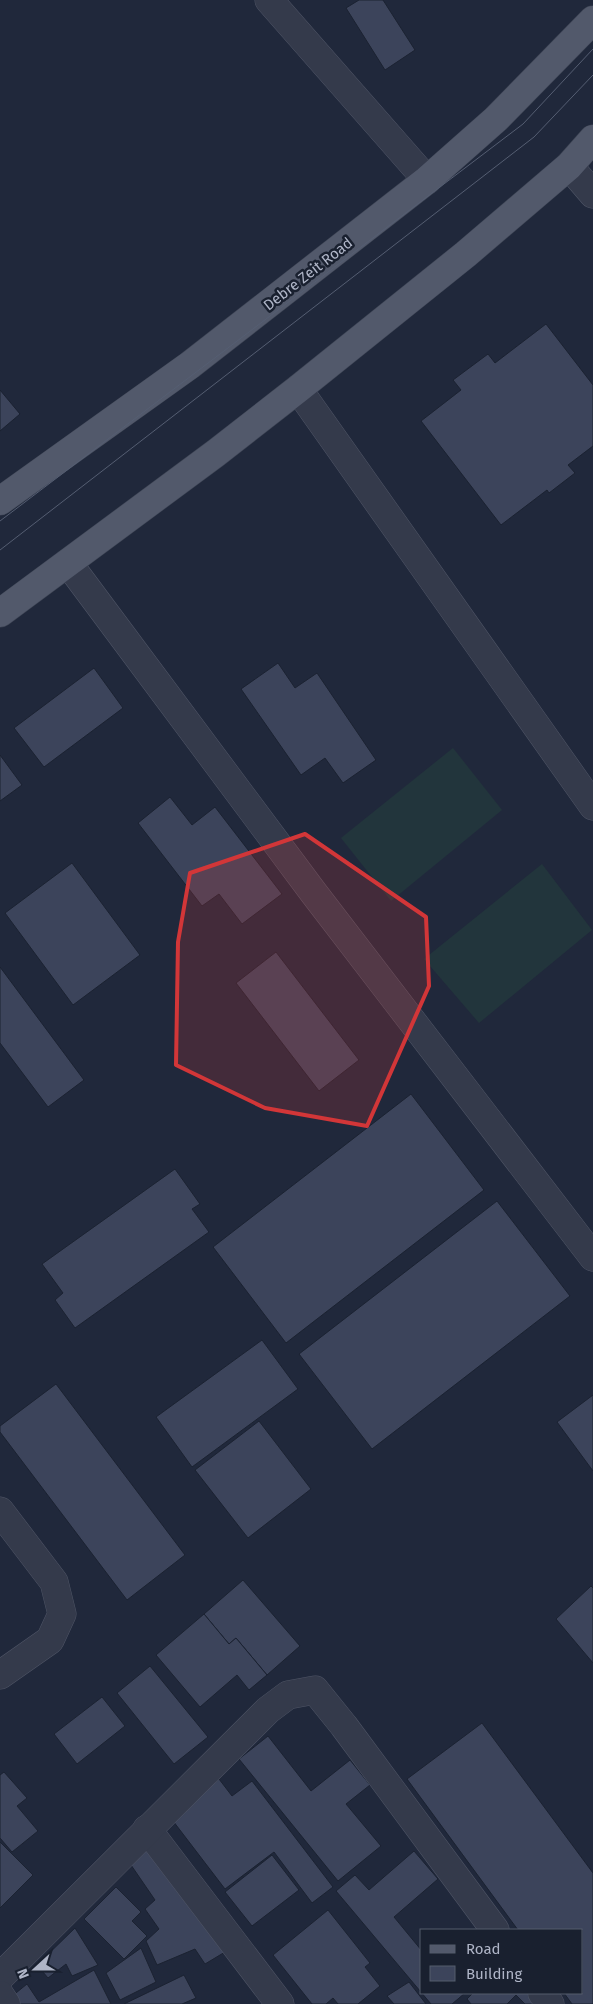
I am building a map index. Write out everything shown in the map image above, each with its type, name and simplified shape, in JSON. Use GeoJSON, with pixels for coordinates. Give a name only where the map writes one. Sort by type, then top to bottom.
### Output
{"type":"FeatureCollection","features":[{"type":"Feature","properties":{"kind":"main road","name":"Debre Zeit Road"},"geometry":{"type":"LineString","coordinates":[[0,501],[190,364],[426,180],[496,119],[593,20]]}},
{"type":"Feature","properties":{"kind":"main road"},"geometry":{"type":"LineString","coordinates":[[0,613],[298,389],[466,254],[569,166],[593,139]]}},
{"type":"Feature","properties":{"kind":"street"},"geometry":{"type":"LineString","coordinates":[[269,0],[426,180]]}},
{"type":"Feature","properties":{"kind":"street"},"geometry":{"type":"LineString","coordinates":[[569,166],[593,194]]}},
{"type":"Feature","properties":{"kind":"street"},"geometry":{"type":"LineString","coordinates":[[298,389],[593,806]]}},
{"type":"Feature","properties":{"kind":"street"},"geometry":{"type":"LineString","coordinates":[[68,562],[313,892],[593,1257]]}},
{"type":"Feature","properties":{"kind":"street"},"geometry":{"type":"LineString","coordinates":[[0,1510],[54,1582],[62,1614],[50,1640],[0,1675]]}},
{"type":"Feature","properties":{"kind":"street"},"geometry":{"type":"LineString","coordinates":[[0,1977],[268,1710],[288,1695],[315,1690],[344,1726],[494,1929]]}},
{"type":"Feature","properties":{"kind":"street"},"geometry":{"type":"LineString","coordinates":[[147,1830],[280,2004]]}},
{"type":"Feature","properties":{"kind":"street"},"geometry":{"type":"LineString","coordinates":[[0,1995],[6,2004]]}},
{"type":"Feature","properties":{"kind":"highlighted area"},"geometry":{"type":"Polygon","coordinates":[[[305,834],[426,917],[429,986],[367,1126],[265,1108],[176,1065],[178,942],[190,873],[305,834]]]}},
{"type":"Feature","properties":{"kind":"shaded area"},"geometry":{"type":"Polygon","coordinates":[[[453,748],[502,810],[391,901],[341,838],[453,748]]]}},
{"type":"Feature","properties":{"kind":"shaded area"},"geometry":{"type":"Polygon","coordinates":[[[542,864],[592,930],[479,1023],[424,959],[542,864]]]}},
{"type":"Feature","properties":{"kind":"building"},"geometry":{"type":"Polygon","coordinates":[[[359,0],[383,0],[415,50],[385,70],[346,8],[359,0]]]}},
{"type":"Feature","properties":{"kind":"building"},"geometry":{"type":"Polygon","coordinates":[[[546,324],[593,385],[593,446],[568,465],[575,473],[549,493],[547,490],[501,525],[421,421],[461,390],[453,380],[488,354],[495,363],[546,324]]]}},
{"type":"Feature","properties":{"kind":"building"},"geometry":{"type":"Polygon","coordinates":[[[0,390],[20,414],[0,431],[0,390]]]}},
{"type":"Feature","properties":{"kind":"building"},"geometry":{"type":"Polygon","coordinates":[[[278,663],[295,688],[317,673],[376,760],[343,783],[325,758],[301,775],[241,689],[278,663]]]}},
{"type":"Feature","properties":{"kind":"building"},"geometry":{"type":"Polygon","coordinates":[[[94,668],[123,708],[44,767],[14,728],[94,668]]]}},
{"type":"Feature","properties":{"kind":"building"},"geometry":{"type":"Polygon","coordinates":[[[0,755],[22,785],[0,801],[0,755]]]}},
{"type":"Feature","properties":{"kind":"building"},"geometry":{"type":"Polygon","coordinates":[[[170,797],[192,825],[215,807],[282,894],[242,924],[219,894],[202,906],[138,823],[170,797]]]}},
{"type":"Feature","properties":{"kind":"building"},"geometry":{"type":"Polygon","coordinates":[[[72,863],[140,955],[73,1005],[5,913],[72,863]]]}},
{"type":"Feature","properties":{"kind":"building"},"geometry":{"type":"Polygon","coordinates":[[[276,952],[359,1060],[319,1091],[236,983],[276,952]]]}},
{"type":"Feature","properties":{"kind":"building"},"geometry":{"type":"Polygon","coordinates":[[[0,967],[84,1080],[48,1107],[0,1043],[0,967]]]}},
{"type":"Feature","properties":{"kind":"building"},"geometry":{"type":"Polygon","coordinates":[[[411,1094],[484,1190],[286,1343],[213,1247],[411,1094]]]}},
{"type":"Feature","properties":{"kind":"building"},"geometry":{"type":"Polygon","coordinates":[[[175,1169],[200,1204],[192,1209],[209,1232],[75,1328],[55,1300],[63,1293],[42,1264],[175,1169]]]}},
{"type":"Feature","properties":{"kind":"building"},"geometry":{"type":"Polygon","coordinates":[[[497,1201],[570,1296],[372,1449],[299,1354],[497,1201]]]}},
{"type":"Feature","properties":{"kind":"building"},"geometry":{"type":"Polygon","coordinates":[[[262,1340],[298,1389],[192,1467],[156,1417],[262,1340]]]}},
{"type":"Feature","properties":{"kind":"building"},"geometry":{"type":"Polygon","coordinates":[[[56,1384],[185,1555],[127,1600],[0,1432],[0,1426],[56,1384]]]}},
{"type":"Feature","properties":{"kind":"building"},"geometry":{"type":"Polygon","coordinates":[[[593,1395],[593,1471],[557,1422],[593,1395]]]}},
{"type":"Feature","properties":{"kind":"building"},"geometry":{"type":"Polygon","coordinates":[[[259,1421],[311,1489],[248,1538],[195,1470],[259,1421]]]}},
{"type":"Feature","properties":{"kind":"building"},"geometry":{"type":"Polygon","coordinates":[[[243,1580],[300,1646],[267,1675],[236,1638],[229,1644],[204,1614],[243,1580]]]}},
{"type":"Feature","properties":{"kind":"building"},"geometry":{"type":"Polygon","coordinates":[[[591,1586],[593,1588],[593,1663],[556,1619],[591,1586]]]}},
{"type":"Feature","properties":{"kind":"building"},"geometry":{"type":"Polygon","coordinates":[[[204,1614],[229,1644],[236,1638],[267,1675],[249,1690],[237,1675],[200,1707],[156,1655],[204,1614]]]}},
{"type":"Feature","properties":{"kind":"building"},"geometry":{"type":"Polygon","coordinates":[[[150,1666],[208,1737],[174,1764],[117,1693],[150,1666]]]}},
{"type":"Feature","properties":{"kind":"building"},"geometry":{"type":"Polygon","coordinates":[[[102,1697],[125,1726],[77,1764],[54,1734],[102,1697]]]}},
{"type":"Feature","properties":{"kind":"building"},"geometry":{"type":"Polygon","coordinates":[[[482,1723],[593,1873],[593,2004],[572,2004],[565,1994],[583,1994],[583,1929],[517,1929],[407,1779],[482,1723]]]}},
{"type":"Feature","properties":{"kind":"building"},"geometry":{"type":"Polygon","coordinates":[[[268,1736],[311,1791],[350,1760],[370,1785],[346,1804],[381,1846],[338,1881],[239,1759],[268,1736]]]}},
{"type":"Feature","properties":{"kind":"building"},"geometry":{"type":"Polygon","coordinates":[[[4,1772],[27,1798],[17,1806],[38,1831],[12,1852],[0,1838],[0,1775],[4,1772]]]}},
{"type":"Feature","properties":{"kind":"building"},"geometry":{"type":"Polygon","coordinates":[[[219,1779],[232,1796],[252,1781],[333,1887],[312,1903],[274,1852],[225,1889],[170,1817],[219,1779]]]}},
{"type":"Feature","properties":{"kind":"building"},"geometry":{"type":"Polygon","coordinates":[[[0,1842],[33,1875],[0,1908],[0,1842]]]}},
{"type":"Feature","properties":{"kind":"building"},"geometry":{"type":"Polygon","coordinates":[[[152,1845],[230,1949],[205,1964],[195,1949],[157,1965],[146,1941],[159,1929],[145,1909],[155,1900],[131,1865],[152,1845]]]}},
{"type":"Feature","properties":{"kind":"building"},"geometry":{"type":"Polygon","coordinates":[[[414,1851],[438,1879],[394,1917],[420,1949],[420,1991],[336,1891],[355,1875],[369,1890],[414,1851]]]}},
{"type":"Feature","properties":{"kind":"building"},"geometry":{"type":"Polygon","coordinates":[[[272,1855],[299,1890],[252,1926],[225,1892],[272,1855]]]}},
{"type":"Feature","properties":{"kind":"building"},"geometry":{"type":"Polygon","coordinates":[[[116,1887],[141,1912],[132,1921],[147,1936],[124,1959],[84,1919],[116,1887]]]}},
{"type":"Feature","properties":{"kind":"building"},"geometry":{"type":"Polygon","coordinates":[[[328,1910],[370,1963],[365,1967],[380,1986],[358,2004],[338,2004],[333,1998],[326,2004],[312,2004],[273,1955],[328,1910]]]}},
{"type":"Feature","properties":{"kind":"building"},"geometry":{"type":"Polygon","coordinates":[[[75,1928],[98,1965],[72,1976],[66,1964],[48,1978],[37,1965],[75,1928]]]}},
{"type":"Feature","properties":{"kind":"building"},"geometry":{"type":"Polygon","coordinates":[[[141,1948],[156,1982],[120,2000],[106,1973],[141,1948]]]}},
{"type":"Feature","properties":{"kind":"building"},"geometry":{"type":"Polygon","coordinates":[[[94,1970],[111,2004],[16,2004],[11,1997],[27,1984],[39,2002],[94,1970]]]}},
{"type":"Feature","properties":{"kind":"building"},"geometry":{"type":"Polygon","coordinates":[[[184,1975],[196,1998],[182,2004],[124,2004],[184,1975]]]}},
{"type":"Feature","properties":{"kind":"building"},"geometry":{"type":"Polygon","coordinates":[[[409,1982],[426,2004],[394,2004],[387,1996],[409,1982]]]}},
{"type":"Feature","properties":{"kind":"building"},"geometry":{"type":"Polygon","coordinates":[[[423,1994],[464,1994],[452,2004],[431,2004],[423,1994]]]}},
{"type":"Feature","properties":{"kind":"building"},"geometry":{"type":"Polygon","coordinates":[[[472,1994],[534,1994],[537,2004],[525,2004],[516,1995],[507,2004],[471,2004],[467,1999],[472,1994]]]}},
{"type":"Feature","properties":{"kind":"tram line"},"geometry":{"type":"LineString","coordinates":[[0,521],[523,124],[593,49]]}},
{"type":"Feature","properties":{"kind":"tram line"},"geometry":{"type":"LineString","coordinates":[[0,550],[534,137],[593,75]]}}]}
